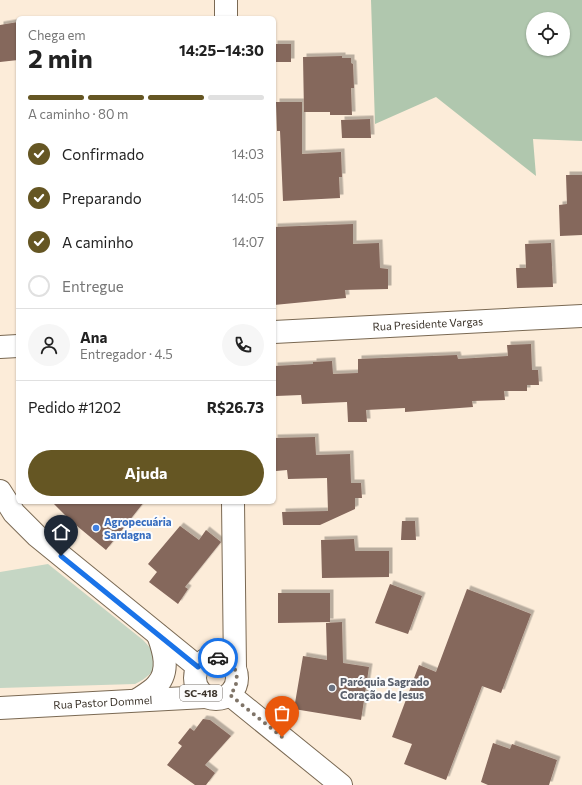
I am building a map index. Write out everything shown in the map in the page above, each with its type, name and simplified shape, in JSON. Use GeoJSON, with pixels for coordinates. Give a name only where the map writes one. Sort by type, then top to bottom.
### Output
{"type":"FeatureCollection","features":[{"type":"Feature","properties":{"kind":"main road"},"geometry":{"type":"LineString","coordinates":[[226,0],[226,16]]}},
{"type":"Feature","properties":{"kind":"main road","name":"Rua Presidente Vargas"},"geometry":{"type":"LineString","coordinates":[[276,332],[582,316]]}},
{"type":"Feature","properties":{"kind":"main road"},"geometry":{"type":"LineString","coordinates":[[0,347],[16,346]]}},
{"type":"Feature","properties":{"kind":"main road"},"geometry":{"type":"LineString","coordinates":[[0,491],[14,513],[37,536],[198,667],[202,662],[214,657],[226,660],[235,669]]}},
{"type":"Feature","properties":{"kind":"main road"},"geometry":{"type":"LineString","coordinates":[[233,504],[235,669]]}},
{"type":"Feature","properties":{"kind":"main road"},"geometry":{"type":"LineString","coordinates":[[137,700],[157,685],[164,673],[165,654],[158,635]]}},
{"type":"Feature","properties":{"kind":"main road","name":"SC-418"},"geometry":{"type":"LineString","coordinates":[[198,667],[195,680],[200,692],[205,697],[218,700],[230,695],[237,683],[235,669]]}},
{"type":"Feature","properties":{"kind":"main road","name":"SC-418"},"geometry":{"type":"LineString","coordinates":[[230,695],[341,785]]}},
{"type":"Feature","properties":{"kind":"main road","name":"Rua Pastor Dommel"},"geometry":{"type":"LineString","coordinates":[[0,708],[205,697]]}},
{"type":"Feature","properties":{"kind":"green space"},"geometry":{"type":"Polygon","coordinates":[[[371,0],[582,0],[582,141],[533,139],[536,176],[436,97],[375,124],[371,0]]]}},
{"type":"Feature","properties":{"kind":"green space"},"geometry":{"type":"Polygon","coordinates":[[[48,564],[143,640],[153,653],[155,659],[155,665],[149,675],[135,684],[0,688],[0,572],[48,564]]]}},
{"type":"Feature","properties":{"kind":"building"},"geometry":{"type":"Polygon","coordinates":[[[16,22],[16,60],[0,62],[0,25],[16,22]]]}},
{"type":"Feature","properties":{"kind":"building"},"geometry":{"type":"Polygon","coordinates":[[[276,44],[291,44],[291,62],[276,62],[276,44]]]}},
{"type":"Feature","properties":{"kind":"building"},"geometry":{"type":"Polygon","coordinates":[[[342,56],[342,58],[351,58],[351,63],[353,64],[354,88],[351,88],[352,115],[330,115],[330,112],[304,112],[303,57],[342,56]]]}},
{"type":"Feature","properties":{"kind":"building"},"geometry":{"type":"Polygon","coordinates":[[[276,102],[302,102],[302,154],[341,152],[342,177],[339,177],[340,198],[283,201],[280,131],[277,131],[276,102]]]}},
{"type":"Feature","properties":{"kind":"building"},"geometry":{"type":"Polygon","coordinates":[[[370,119],[371,138],[342,138],[341,120],[370,119]]]}},
{"type":"Feature","properties":{"kind":"building"},"geometry":{"type":"Polygon","coordinates":[[[566,175],[582,175],[582,235],[560,236],[559,205],[567,204],[566,175]]]}},
{"type":"Feature","properties":{"kind":"building"},"geometry":{"type":"Polygon","coordinates":[[[353,224],[353,244],[379,243],[380,268],[388,269],[388,289],[345,290],[346,298],[276,305],[276,227],[353,224]]]}},
{"type":"Feature","properties":{"kind":"building"},"geometry":{"type":"Polygon","coordinates":[[[551,243],[553,287],[517,288],[516,268],[526,268],[525,244],[551,243]]]}},
{"type":"Feature","properties":{"kind":"building"},"geometry":{"type":"Polygon","coordinates":[[[531,344],[532,370],[538,370],[539,385],[527,385],[527,391],[504,391],[505,400],[472,401],[473,407],[405,412],[405,408],[366,410],[367,422],[348,422],[347,402],[302,404],[301,395],[276,396],[276,366],[313,364],[313,362],[332,361],[333,374],[358,373],[358,359],[457,355],[458,359],[508,356],[507,345],[531,344]]]}},
{"type":"Feature","properties":{"kind":"building"},"geometry":{"type":"Polygon","coordinates":[[[315,437],[316,455],[350,454],[351,483],[361,483],[362,498],[355,498],[355,509],[320,525],[283,525],[282,512],[328,511],[327,478],[288,479],[287,470],[276,471],[276,438],[315,437]]]}},
{"type":"Feature","properties":{"kind":"building"},"geometry":{"type":"Polygon","coordinates":[[[54,504],[142,504],[106,550],[71,521],[54,504]]]}},
{"type":"Feature","properties":{"kind":"building"},"geometry":{"type":"Polygon","coordinates":[[[402,521],[415,521],[416,540],[401,540],[402,521]]]}},
{"type":"Feature","properties":{"kind":"building"},"geometry":{"type":"Polygon","coordinates":[[[180,526],[199,540],[206,530],[221,542],[185,587],[188,589],[178,604],[149,582],[157,572],[148,564],[180,526]]]}},
{"type":"Feature","properties":{"kind":"building"},"geometry":{"type":"Polygon","coordinates":[[[354,539],[355,551],[389,551],[389,577],[322,578],[321,540],[354,539]]]}},
{"type":"Feature","properties":{"kind":"building"},"geometry":{"type":"Polygon","coordinates":[[[390,584],[422,596],[408,634],[375,623],[390,584]]]}},
{"type":"Feature","properties":{"kind":"building"},"geometry":{"type":"Polygon","coordinates":[[[467,589],[531,614],[501,693],[482,686],[446,780],[404,764],[412,744],[392,737],[419,665],[436,672],[467,589]]]}},
{"type":"Feature","properties":{"kind":"building"},"geometry":{"type":"Polygon","coordinates":[[[278,593],[330,593],[330,622],[278,623],[278,593]]]}},
{"type":"Feature","properties":{"kind":"building","name":"Paróquia Sagrado Coração de Jesus"},"geometry":{"type":"Polygon","coordinates":[[[342,622],[343,663],[369,667],[361,720],[294,709],[303,656],[327,660],[326,623],[342,622]]]}},
{"type":"Feature","properties":{"kind":"building"},"geometry":{"type":"Polygon","coordinates":[[[203,719],[210,720],[231,736],[205,765],[215,773],[206,785],[195,785],[167,765],[182,746],[178,743],[190,728],[194,731],[203,719]]]}},
{"type":"Feature","properties":{"kind":"building"},"geometry":{"type":"Polygon","coordinates":[[[493,743],[510,749],[512,744],[557,760],[549,785],[488,785],[481,782],[493,743]]]}},
{"type":"Feature","properties":{"kind":"way so far"},"geometry":{"type":"LineString","coordinates":[[218,658],[226,660],[235,669],[237,683],[230,695],[282,737]]}},
{"type":"Feature","properties":{"kind":"place","name":"Agropecuária Sardagna"},"geometry":{"type":"Point","coordinates":[96,528]}},
{"type":"Feature","properties":{"kind":"place","name":"Paróquia Sagrado Coração de Jesus"},"geometry":{"type":"Point","coordinates":[332,688]}},
{"type":"Feature","properties":{"kind":"route"},"geometry":{"type":"LineString","coordinates":[[61,556],[198,667],[202,662],[208,659],[214,657],[218,658]]}}]}
